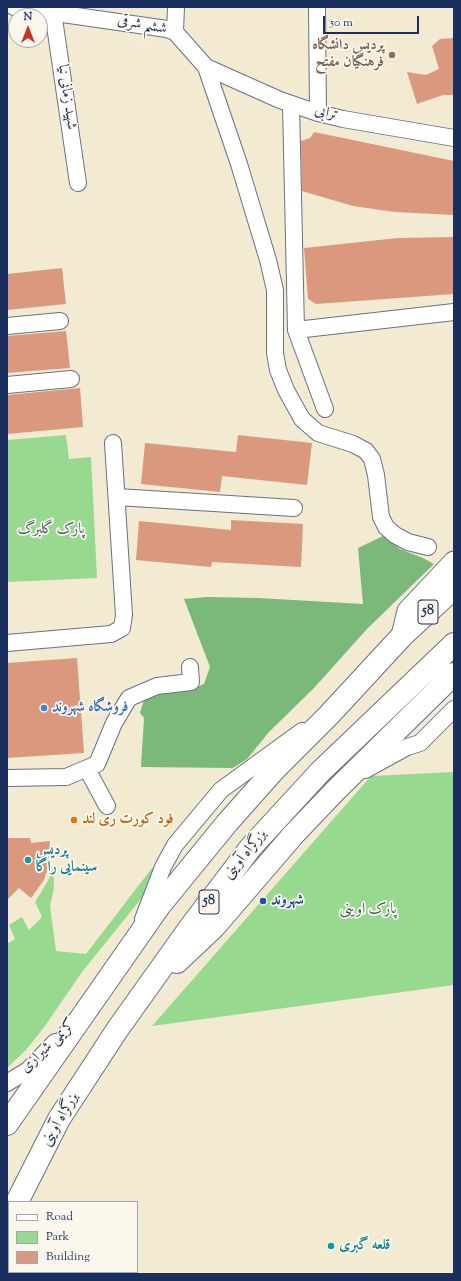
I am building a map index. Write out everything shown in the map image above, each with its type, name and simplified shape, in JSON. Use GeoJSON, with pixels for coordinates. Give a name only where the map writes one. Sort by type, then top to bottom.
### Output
{"type":"FeatureCollection","features":[{"type":"Feature","properties":{"kind":"highway","name":"58"},"geometry":{"type":"LineString","coordinates":[[7,1124],[160,905],[227,823],[274,770],[329,715],[402,636],[454,588]]}},
{"type":"Feature","properties":{"kind":"highway","name":"بزرگراه آوینی"},"geometry":{"type":"LineString","coordinates":[[18,1201],[59,1119],[143,994],[250,846],[320,772],[454,644]]}},
{"type":"Feature","properties":{"kind":"highway"},"geometry":{"type":"LineString","coordinates":[[143,994],[214,927],[294,834],[336,790],[454,674]]}},
{"type":"Feature","properties":{"kind":"main road"},"geometry":{"type":"LineString","coordinates":[[402,636],[408,611],[454,562]]}},
{"type":"Feature","properties":{"kind":"street","name":"ششم شرقی"},"geometry":{"type":"LineString","coordinates":[[14,7],[154,26],[175,32]]}},
{"type":"Feature","properties":{"kind":"street"},"geometry":{"type":"LineString","coordinates":[[176,7],[175,32],[206,66],[239,164],[268,260],[275,290],[275,353],[278,370],[286,390],[302,419],[318,433],[353,444],[366,451],[372,459],[376,475],[381,517],[386,527],[395,535],[408,542],[428,547]]}},
{"type":"Feature","properties":{"kind":"street"},"geometry":{"type":"LineString","coordinates":[[317,7],[318,112]]}},
{"type":"Feature","properties":{"kind":"street","name":"شهید زمانی نیا"},"geometry":{"type":"LineString","coordinates":[[53,12],[78,183]]}},
{"type":"Feature","properties":{"kind":"street","name":"ترابی"},"geometry":{"type":"LineString","coordinates":[[206,66],[291,104],[318,112],[343,119],[454,138]]}},
{"type":"Feature","properties":{"kind":"street"},"geometry":{"type":"LineString","coordinates":[[291,104],[296,330],[325,409]]}},
{"type":"Feature","properties":{"kind":"street"},"geometry":{"type":"LineString","coordinates":[[296,330],[454,312]]}},
{"type":"Feature","properties":{"kind":"street"},"geometry":{"type":"LineString","coordinates":[[7,326],[60,321]]}},
{"type":"Feature","properties":{"kind":"street"},"geometry":{"type":"LineString","coordinates":[[7,385],[71,379]]}},
{"type":"Feature","properties":{"kind":"street"},"geometry":{"type":"LineString","coordinates":[[7,643],[111,634],[122,628],[124,615],[113,443]]}},
{"type":"Feature","properties":{"kind":"street"},"geometry":{"type":"LineString","coordinates":[[117,497],[294,508]]}},
{"type":"Feature","properties":{"kind":"street"},"geometry":{"type":"LineString","coordinates":[[7,778],[66,777],[98,764],[114,723],[129,698],[157,686],[191,682],[190,667]]}},
{"type":"Feature","properties":{"kind":"street"},"geometry":{"type":"LineString","coordinates":[[336,790],[377,762],[407,747],[420,743],[454,710]]}},
{"type":"Feature","properties":{"kind":"street"},"geometry":{"type":"LineString","coordinates":[[87,768],[107,806]]}},
{"type":"Feature","properties":{"kind":"street","name":"کریمی شیرازی"},"geometry":{"type":"LineString","coordinates":[[7,1083],[28,1070],[88,1008]]}},
{"type":"Feature","properties":{"kind":"green space","name":"پارک گلبرگ"},"geometry":{"type":"Polygon","coordinates":[[[66,435],[69,459],[91,457],[97,578],[7,582],[7,440],[66,435]]]}},
{"type":"Feature","properties":{"kind":"green space"},"geometry":{"type":"Polygon","coordinates":[[[383,536],[400,549],[434,564],[367,629],[314,688],[269,732],[247,759],[233,768],[141,767],[144,718],[140,713],[145,696],[157,692],[192,689],[204,684],[210,667],[184,599],[207,597],[258,598],[363,604],[358,548],[383,536]]]}},
{"type":"Feature","properties":{"kind":"green space","name":"پارک اوینی"},"geometry":{"type":"Polygon","coordinates":[[[454,772],[454,985],[152,1026],[371,776],[454,772]]]}},
{"type":"Feature","properties":{"kind":"green space"},"geometry":{"type":"Polygon","coordinates":[[[159,864],[157,879],[82,972],[45,1026],[26,1050],[7,1068],[7,944],[15,939],[9,925],[22,917],[29,930],[42,917],[35,902],[49,879],[53,867],[54,888],[50,906],[56,951],[86,954],[152,868],[159,864]]]}},
{"type":"Feature","properties":{"kind":"building"},"geometry":{"type":"Polygon","coordinates":[[[454,38],[454,95],[443,95],[417,104],[407,72],[426,75],[439,69],[432,46],[440,39],[454,38]]]}},
{"type":"Feature","properties":{"kind":"building"},"geometry":{"type":"Polygon","coordinates":[[[314,132],[454,161],[454,215],[395,212],[353,206],[302,191],[301,141],[310,138],[314,132]]]}},
{"type":"Feature","properties":{"kind":"building"},"geometry":{"type":"Polygon","coordinates":[[[454,237],[454,294],[316,304],[308,299],[304,248],[398,238],[454,237]]]}},
{"type":"Feature","properties":{"kind":"building"},"geometry":{"type":"Polygon","coordinates":[[[62,268],[66,304],[7,310],[7,274],[62,268]]]}},
{"type":"Feature","properties":{"kind":"building"},"geometry":{"type":"Polygon","coordinates":[[[66,331],[70,368],[7,373],[7,336],[66,331]]]}},
{"type":"Feature","properties":{"kind":"building"},"geometry":{"type":"Polygon","coordinates":[[[80,388],[83,427],[7,434],[7,395],[80,388]]]}},
{"type":"Feature","properties":{"kind":"building"},"geometry":{"type":"Polygon","coordinates":[[[238,435],[312,443],[307,485],[222,476],[220,492],[141,484],[145,443],[236,452],[238,435]]]}},
{"type":"Feature","properties":{"kind":"building"},"geometry":{"type":"Polygon","coordinates":[[[231,520],[303,524],[301,567],[212,562],[211,567],[136,560],[139,521],[231,530],[231,520]]]}},
{"type":"Feature","properties":{"kind":"building","name":"فروشگاه شهروند"},"geometry":{"type":"Polygon","coordinates":[[[77,658],[84,753],[7,758],[7,663],[77,658]]]}},
{"type":"Feature","properties":{"kind":"building","name":"پردیس سینمایی راگا"},"geometry":{"type":"Polygon","coordinates":[[[7,838],[30,838],[31,843],[50,841],[48,867],[44,880],[31,898],[19,888],[7,900],[7,838]]]}},
{"type":"Feature","properties":{"kind":"place","name":"پردیس دانشگاه فرهنگیان مفتح"},"geometry":{"type":"Point","coordinates":[392,55]}},
{"type":"Feature","properties":{"kind":"place","name":"فروشگاه شهروند"},"geometry":{"type":"Point","coordinates":[44,708]}},
{"type":"Feature","properties":{"kind":"place","name":"فود کورت ری لند"},"geometry":{"type":"Point","coordinates":[74,820]}},
{"type":"Feature","properties":{"kind":"place","name":"پردیس سینمایی راگا"},"geometry":{"type":"Point","coordinates":[28,860]}},
{"type":"Feature","properties":{"kind":"place","name":"شهروند"},"geometry":{"type":"Point","coordinates":[263,901]}},
{"type":"Feature","properties":{"kind":"place","name":"قلعه گبری"},"geometry":{"type":"Point","coordinates":[331,1246]}}]}
